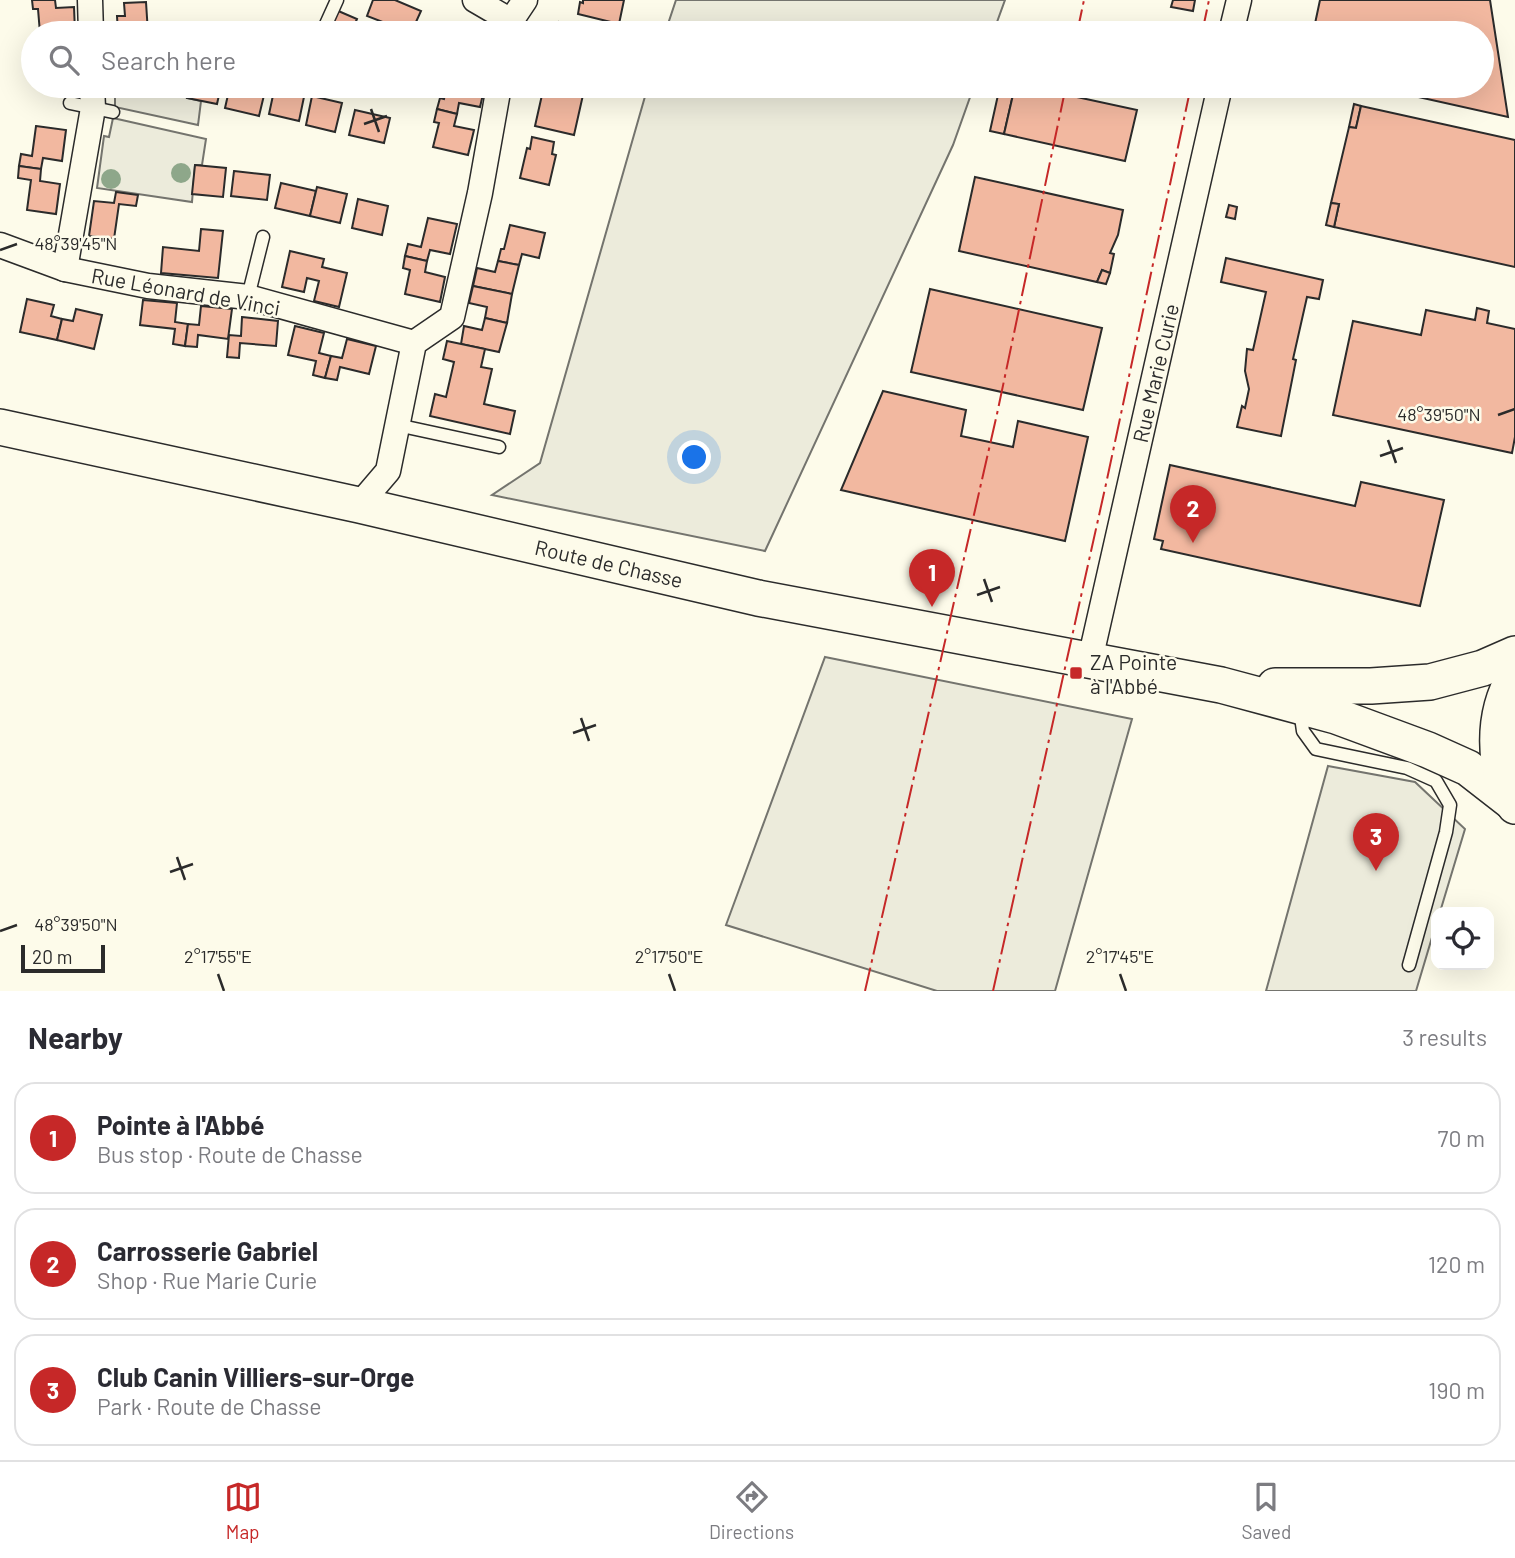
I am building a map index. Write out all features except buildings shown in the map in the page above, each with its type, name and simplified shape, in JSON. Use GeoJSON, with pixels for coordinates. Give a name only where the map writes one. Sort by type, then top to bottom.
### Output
{"type":"FeatureCollection","features":[{"type":"Feature","properties":{"kind":"main road","name":"Route de Chasse"},"geometry":{"type":"LineString","coordinates":[[0,427],[359,505],[758,598],[1221,685]]}},
{"type":"Feature","properties":{"kind":"main road"},"geometry":{"type":"LineString","coordinates":[[1221,685],[1358,687],[1430,682],[1482,668],[1515,654]]}},
{"type":"Feature","properties":{"kind":"main road"},"geometry":{"type":"LineString","coordinates":[[1514,804],[1500,769],[1497,732],[1506,690],[1515,676]]}},
{"type":"Feature","properties":{"kind":"main road"},"geometry":{"type":"LineString","coordinates":[[1221,685],[1336,716],[1428,750],[1468,768],[1514,804]]}},
{"type":"Feature","properties":{"kind":"street"},"geometry":{"type":"LineString","coordinates":[[90,0],[91,21]]}},
{"type":"Feature","properties":{"kind":"street"},"geometry":{"type":"LineString","coordinates":[[475,0],[502,21]]}},
{"type":"Feature","properties":{"kind":"street"},"geometry":{"type":"LineString","coordinates":[[514,21],[526,0]]}},
{"type":"Feature","properties":{"kind":"street"},"geometry":{"type":"LineString","coordinates":[[1234,21],[1239,0]]}},
{"type":"Feature","properties":{"kind":"street"},"geometry":{"type":"LineString","coordinates":[[359,505],[388,471],[414,343],[452,317],[480,193],[497,98]]}},
{"type":"Feature","properties":{"kind":"street","name":"Rue Marie Curie"},"geometry":{"type":"LineString","coordinates":[[1090,660],[1217,98]]}},
{"type":"Feature","properties":{"kind":"street"},"geometry":{"type":"LineString","coordinates":[[65,269],[92,102]]}},
{"type":"Feature","properties":{"kind":"street","name":"Rue Léonard de Vinci"},"geometry":{"type":"LineString","coordinates":[[0,245],[65,269],[148,286],[248,297],[414,343]]}},
{"type":"Feature","properties":{"kind":"lane"},"geometry":{"type":"LineString","coordinates":[[327,21],[337,0]]}},
{"type":"Feature","properties":{"kind":"lane"},"geometry":{"type":"LineString","coordinates":[[248,297],[263,237]]}},
{"type":"Feature","properties":{"kind":"lane"},"geometry":{"type":"LineString","coordinates":[[397,425],[499,447]]}},
{"type":"Feature","properties":{"kind":"lane"},"geometry":{"type":"LineString","coordinates":[[1299,706],[1303,731],[1316,749],[1407,768],[1436,781],[1450,805],[1446,832],[1409,965]]}},
{"type":"Feature","properties":{"kind":"shaded area"},"geometry":{"type":"Polygon","coordinates":[[[676,0],[1005,0],[997,21],[669,21],[676,0]]]}},
{"type":"Feature","properties":{"kind":"shaded area"},"geometry":{"type":"Polygon","coordinates":[[[115,98],[187,98],[201,101],[198,125],[115,107],[115,98]]]}},
{"type":"Feature","properties":{"kind":"shaded area"},"geometry":{"type":"Polygon","coordinates":[[[645,98],[970,98],[953,145],[765,551],[492,495],[540,463],[645,98]]]}},
{"type":"Feature","properties":{"kind":"shaded area"},"geometry":{"type":"Polygon","coordinates":[[[113,118],[206,139],[202,165],[195,165],[192,202],[97,188],[104,136],[109,137],[113,118]]]}},
{"type":"Feature","properties":{"kind":"shaded area"},"geometry":{"type":"Polygon","coordinates":[[[825,657],[1132,719],[1055,991],[937,991],[726,925],[825,657]]]}},
{"type":"Feature","properties":{"kind":"shaded area"},"geometry":{"type":"Polygon","coordinates":[[[1328,766],[1415,782],[1465,829],[1442,907],[1431,907],[1431,941],[1416,991],[1266,991],[1328,766]]]}},
{"type":"Feature","properties":{"kind":"power"},"geometry":{"type":"LineString","coordinates":[[1080,21],[1084,0]]}},
{"type":"Feature","properties":{"kind":"power"},"geometry":{"type":"LineString","coordinates":[[1205,21],[1209,0]]}},
{"type":"Feature","properties":{"kind":"power"},"geometry":{"type":"LineString","coordinates":[[865,991],[997,414],[1063,98]]}},
{"type":"Feature","properties":{"kind":"power"},"geometry":{"type":"LineString","coordinates":[[993,991],[1188,98]]}},
{"type":"Feature","properties":{"kind":"place","name":"Carrosserie Gabriel"},"geometry":{"type":"Point","coordinates":[1193,543]}},
{"type":"Feature","properties":{"kind":"place","name":"Pointe à l'Abbé"},"geometry":{"type":"Point","coordinates":[932,607]}},
{"type":"Feature","properties":{"kind":"place","name":"ZA Pointe à l'Abbé"},"geometry":{"type":"Point","coordinates":[1076,673]}},
{"type":"Feature","properties":{"kind":"place","name":"Club Canin Villiers-sur-Orge"},"geometry":{"type":"Point","coordinates":[1376,871]}}]}
